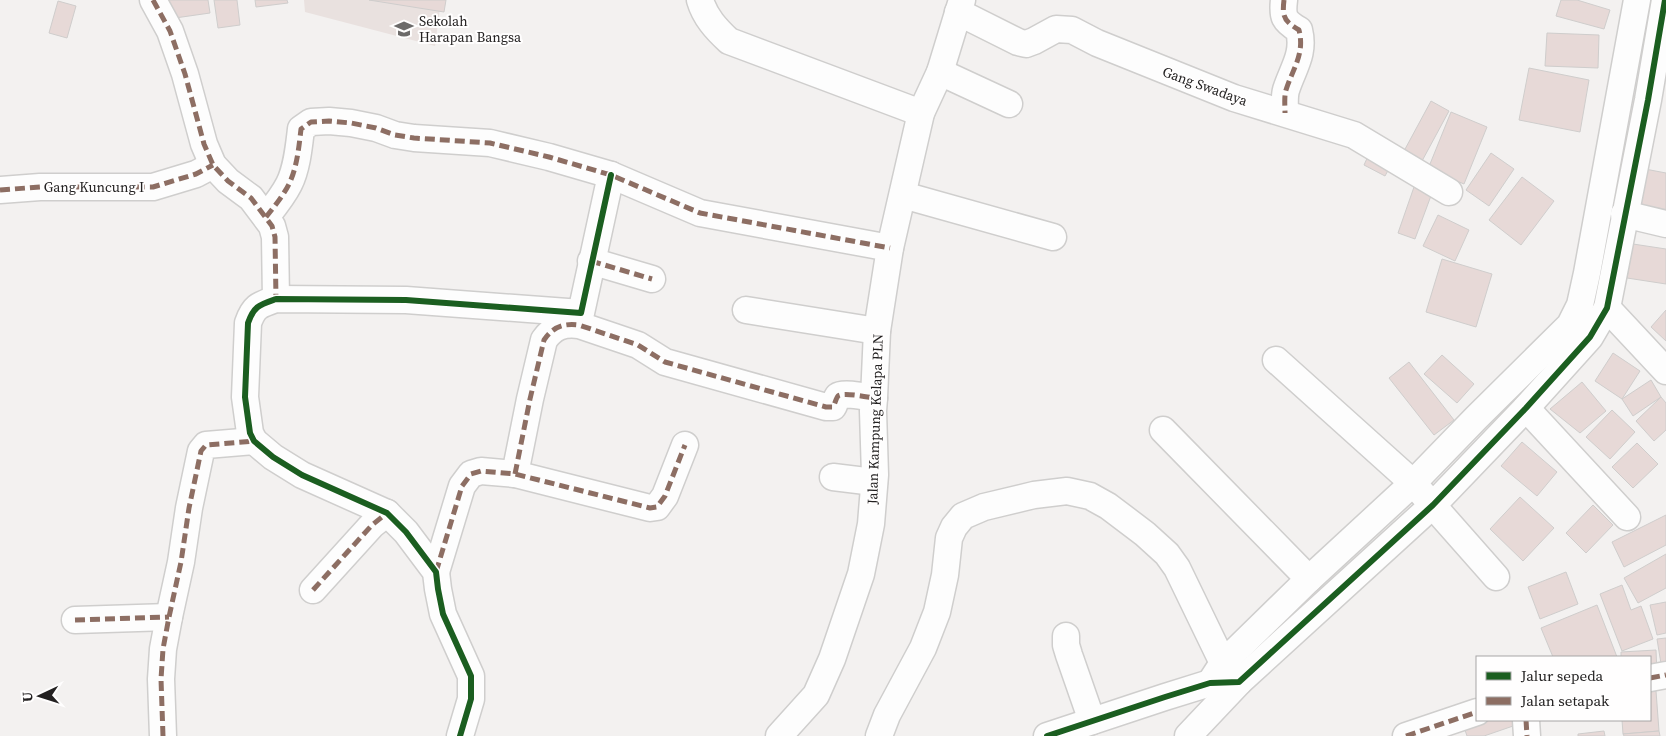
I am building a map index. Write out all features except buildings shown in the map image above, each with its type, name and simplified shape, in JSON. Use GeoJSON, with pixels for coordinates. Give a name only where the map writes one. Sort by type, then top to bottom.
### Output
{"type":"FeatureCollection","features":[{"type":"Feature","properties":{"kind":"street"},"geometry":{"type":"LineString","coordinates":[[153,0],[170,31],[185,74],[204,144],[214,165],[228,180],[251,198],[272,226],[275,237],[276,299]]}},
{"type":"Feature","properties":{"kind":"street"},"geometry":{"type":"LineString","coordinates":[[700,0],[702,8],[714,27],[729,41],[921,113]]}},
{"type":"Feature","properties":{"kind":"street"},"geometry":{"type":"LineString","coordinates":[[1284,0],[1283,16],[1288,24],[1299,30],[1301,39],[1301,54],[1285,92],[1284,113]]}},
{"type":"Feature","properties":{"kind":"street"},"geometry":{"type":"LineString","coordinates":[[1188,736],[1224,676],[1309,579],[1413,483],[1570,325],[1580,304],[1587,274],[1637,0]]}},
{"type":"Feature","properties":{"kind":"street"},"geometry":{"type":"LineString","coordinates":[[1047,736],[1224,676],[1433,505],[1526,408],[1590,337],[1607,308],[1624,214],[1657,102],[1665,0]]}},
{"type":"Feature","properties":{"kind":"street","name":"Jalan Kampung Kelapa PLN"},"geometry":{"type":"LineString","coordinates":[[779,736],[816,695],[847,618],[860,574],[871,524],[874,482],[872,411],[877,331],[890,248],[921,113],[940,72],[960,6]]}},
{"type":"Feature","properties":{"kind":"street","name":"Gang Swadaya"},"geometry":{"type":"LineString","coordinates":[[960,6],[1018,42],[1026,44],[1056,29],[1072,30],[1097,43],[1166,72],[1234,98],[1354,135],[1449,192]]}},
{"type":"Feature","properties":{"kind":"street"},"geometry":{"type":"LineString","coordinates":[[940,72],[1009,104]]}},
{"type":"Feature","properties":{"kind":"street"},"geometry":{"type":"LineString","coordinates":[[1619,94],[1657,102]]}},
{"type":"Feature","properties":{"kind":"street"},"geometry":{"type":"LineString","coordinates":[[266,217],[290,183],[301,129],[311,122],[329,121],[351,123],[414,138],[490,143],[549,157],[611,175],[700,213],[890,248]]}},
{"type":"Feature","properties":{"kind":"street","name":"Gang Kuncung I"},"geometry":{"type":"LineString","coordinates":[[0,190],[40,187],[154,187],[196,174],[214,165]]}},
{"type":"Feature","properties":{"kind":"street"},"geometry":{"type":"LineString","coordinates":[[580,319],[611,175]]}},
{"type":"Feature","properties":{"kind":"street"},"geometry":{"type":"LineString","coordinates":[[903,195],[1053,237]]}},
{"type":"Feature","properties":{"kind":"street"},"geometry":{"type":"LineString","coordinates":[[1624,214],[1666,224]]}},
{"type":"Feature","properties":{"kind":"street"},"geometry":{"type":"LineString","coordinates":[[592,261],[652,279]]}},
{"type":"Feature","properties":{"kind":"street"},"geometry":{"type":"LineString","coordinates":[[436,572],[406,532],[387,513],[302,475],[273,457],[254,441],[250,434],[245,397],[248,323],[252,312],[259,305],[276,299],[406,300],[580,319],[638,345],[665,362],[826,407],[833,407],[840,395],[846,394],[874,398]]}},
{"type":"Feature","properties":{"kind":"street"},"geometry":{"type":"LineString","coordinates":[[1607,308],[1666,371]]}},
{"type":"Feature","properties":{"kind":"street"},"geometry":{"type":"LineString","coordinates":[[746,310],[877,331]]}},
{"type":"Feature","properties":{"kind":"street"},"geometry":{"type":"LineString","coordinates":[[515,474],[544,340],[548,333],[557,326],[570,324],[580,319]]}},
{"type":"Feature","properties":{"kind":"street"},"geometry":{"type":"LineString","coordinates":[[1276,360],[1413,483],[1496,577]]}},
{"type":"Feature","properties":{"kind":"street"},"geometry":{"type":"LineString","coordinates":[[1526,408],[1627,517]]}},
{"type":"Feature","properties":{"kind":"street"},"geometry":{"type":"LineString","coordinates":[[1163,430],[1309,579]]}},
{"type":"Feature","properties":{"kind":"street"},"geometry":{"type":"LineString","coordinates":[[163,736],[161,678],[163,649],[201,452],[206,445],[254,441]]}},
{"type":"Feature","properties":{"kind":"street"},"geometry":{"type":"LineString","coordinates":[[460,736],[471,699],[471,676],[443,614],[436,572],[462,486],[470,474],[481,471],[515,474],[650,508],[657,507],[666,496],[685,445]]}},
{"type":"Feature","properties":{"kind":"street"},"geometry":{"type":"LineString","coordinates":[[833,477],[874,482]]}},
{"type":"Feature","properties":{"kind":"street"},"geometry":{"type":"LineString","coordinates":[[880,736],[887,715],[923,648],[937,612],[945,575],[949,538],[954,527],[964,516],[984,507],[1011,500],[1067,491],[1090,496],[1108,506],[1145,534],[1167,554],[1177,568],[1224,676]]}},
{"type":"Feature","properties":{"kind":"street"},"geometry":{"type":"LineString","coordinates":[[313,590],[372,525],[387,513]]}},
{"type":"Feature","properties":{"kind":"street"},"geometry":{"type":"LineString","coordinates":[[75,620],[169,617]]}},
{"type":"Feature","properties":{"kind":"street"},"geometry":{"type":"LineString","coordinates":[[1066,636],[1069,655],[1092,721]]}},
{"type":"Feature","properties":{"kind":"street"},"geometry":{"type":"LineString","coordinates":[[1651,678],[1666,675]]}},
{"type":"Feature","properties":{"kind":"street"},"geometry":{"type":"LineString","coordinates":[[1406,736],[1476,712]]}},
{"type":"Feature","properties":{"kind":"street"},"geometry":{"type":"LineString","coordinates":[[1526,721],[1527,736]]}},
{"type":"Feature","properties":{"kind":"shaded area","name":"Sekolah Harapan Bangsa"},"geometry":{"type":"Polygon","coordinates":[[[304,0],[441,0],[435,46],[305,12],[304,0]]]}},
{"type":"Feature","properties":{"kind":"marked path"},"geometry":{"type":"LineString","coordinates":[[153,0],[170,31],[185,74],[204,144],[213,165],[228,181],[251,198],[272,226],[275,237],[276,299]]}},
{"type":"Feature","properties":{"kind":"marked path"},"geometry":{"type":"LineString","coordinates":[[1284,0],[1283,11],[1285,18],[1299,30],[1300,39],[1299,54],[1285,93],[1285,113]]}},
{"type":"Feature","properties":{"kind":"marked path"},"geometry":{"type":"LineString","coordinates":[[266,217],[284,193],[292,178],[301,129],[311,122],[329,121],[351,123],[414,138],[490,143],[549,157],[611,175],[700,213],[890,248]]}},
{"type":"Feature","properties":{"kind":"marked path"},"geometry":{"type":"LineString","coordinates":[[0,190],[40,187],[153,187],[196,174],[213,165]]}},
{"type":"Feature","properties":{"kind":"marked path"},"geometry":{"type":"LineString","coordinates":[[591,261],[652,279]]}},
{"type":"Feature","properties":{"kind":"marked path"},"geometry":{"type":"LineString","coordinates":[[515,474],[544,340],[551,332],[563,325],[579,325],[638,345],[665,362],[826,407],[833,407],[837,397],[841,395],[874,398]]}},
{"type":"Feature","properties":{"kind":"marked path"},"geometry":{"type":"LineString","coordinates":[[163,736],[161,679],[163,649],[201,451],[206,445],[254,441]]}},
{"type":"Feature","properties":{"kind":"marked path"},"geometry":{"type":"LineString","coordinates":[[436,572],[462,486],[471,474],[481,471],[515,474],[650,508],[657,507],[665,496],[685,445]]}},
{"type":"Feature","properties":{"kind":"marked path"},"geometry":{"type":"LineString","coordinates":[[313,590],[372,525],[387,513]]}},
{"type":"Feature","properties":{"kind":"marked path"},"geometry":{"type":"LineString","coordinates":[[75,620],[169,617]]}},
{"type":"Feature","properties":{"kind":"marked path"},"geometry":{"type":"LineString","coordinates":[[1651,678],[1666,675]]}},
{"type":"Feature","properties":{"kind":"marked path"},"geometry":{"type":"LineString","coordinates":[[1406,736],[1476,712]]}},
{"type":"Feature","properties":{"kind":"marked path"},"geometry":{"type":"LineString","coordinates":[[1526,721],[1527,736]]}},
{"type":"Feature","properties":{"kind":"cycle path"},"geometry":{"type":"LineString","coordinates":[[1047,736],[1210,683],[1239,682],[1433,505],[1526,408],[1590,337],[1607,308],[1648,100],[1665,0]]}},
{"type":"Feature","properties":{"kind":"cycle path"},"geometry":{"type":"LineString","coordinates":[[460,736],[471,699],[471,676],[443,614],[436,572],[406,532],[387,513],[302,475],[273,457],[254,441],[250,433],[245,397],[248,323],[258,307],[276,299],[406,300],[581,313],[611,175]]}},
{"type":"Feature","properties":{"kind":"place","name":"Sekolah Harapan Bangsa"},"geometry":{"type":"Point","coordinates":[404,29]}}]}
